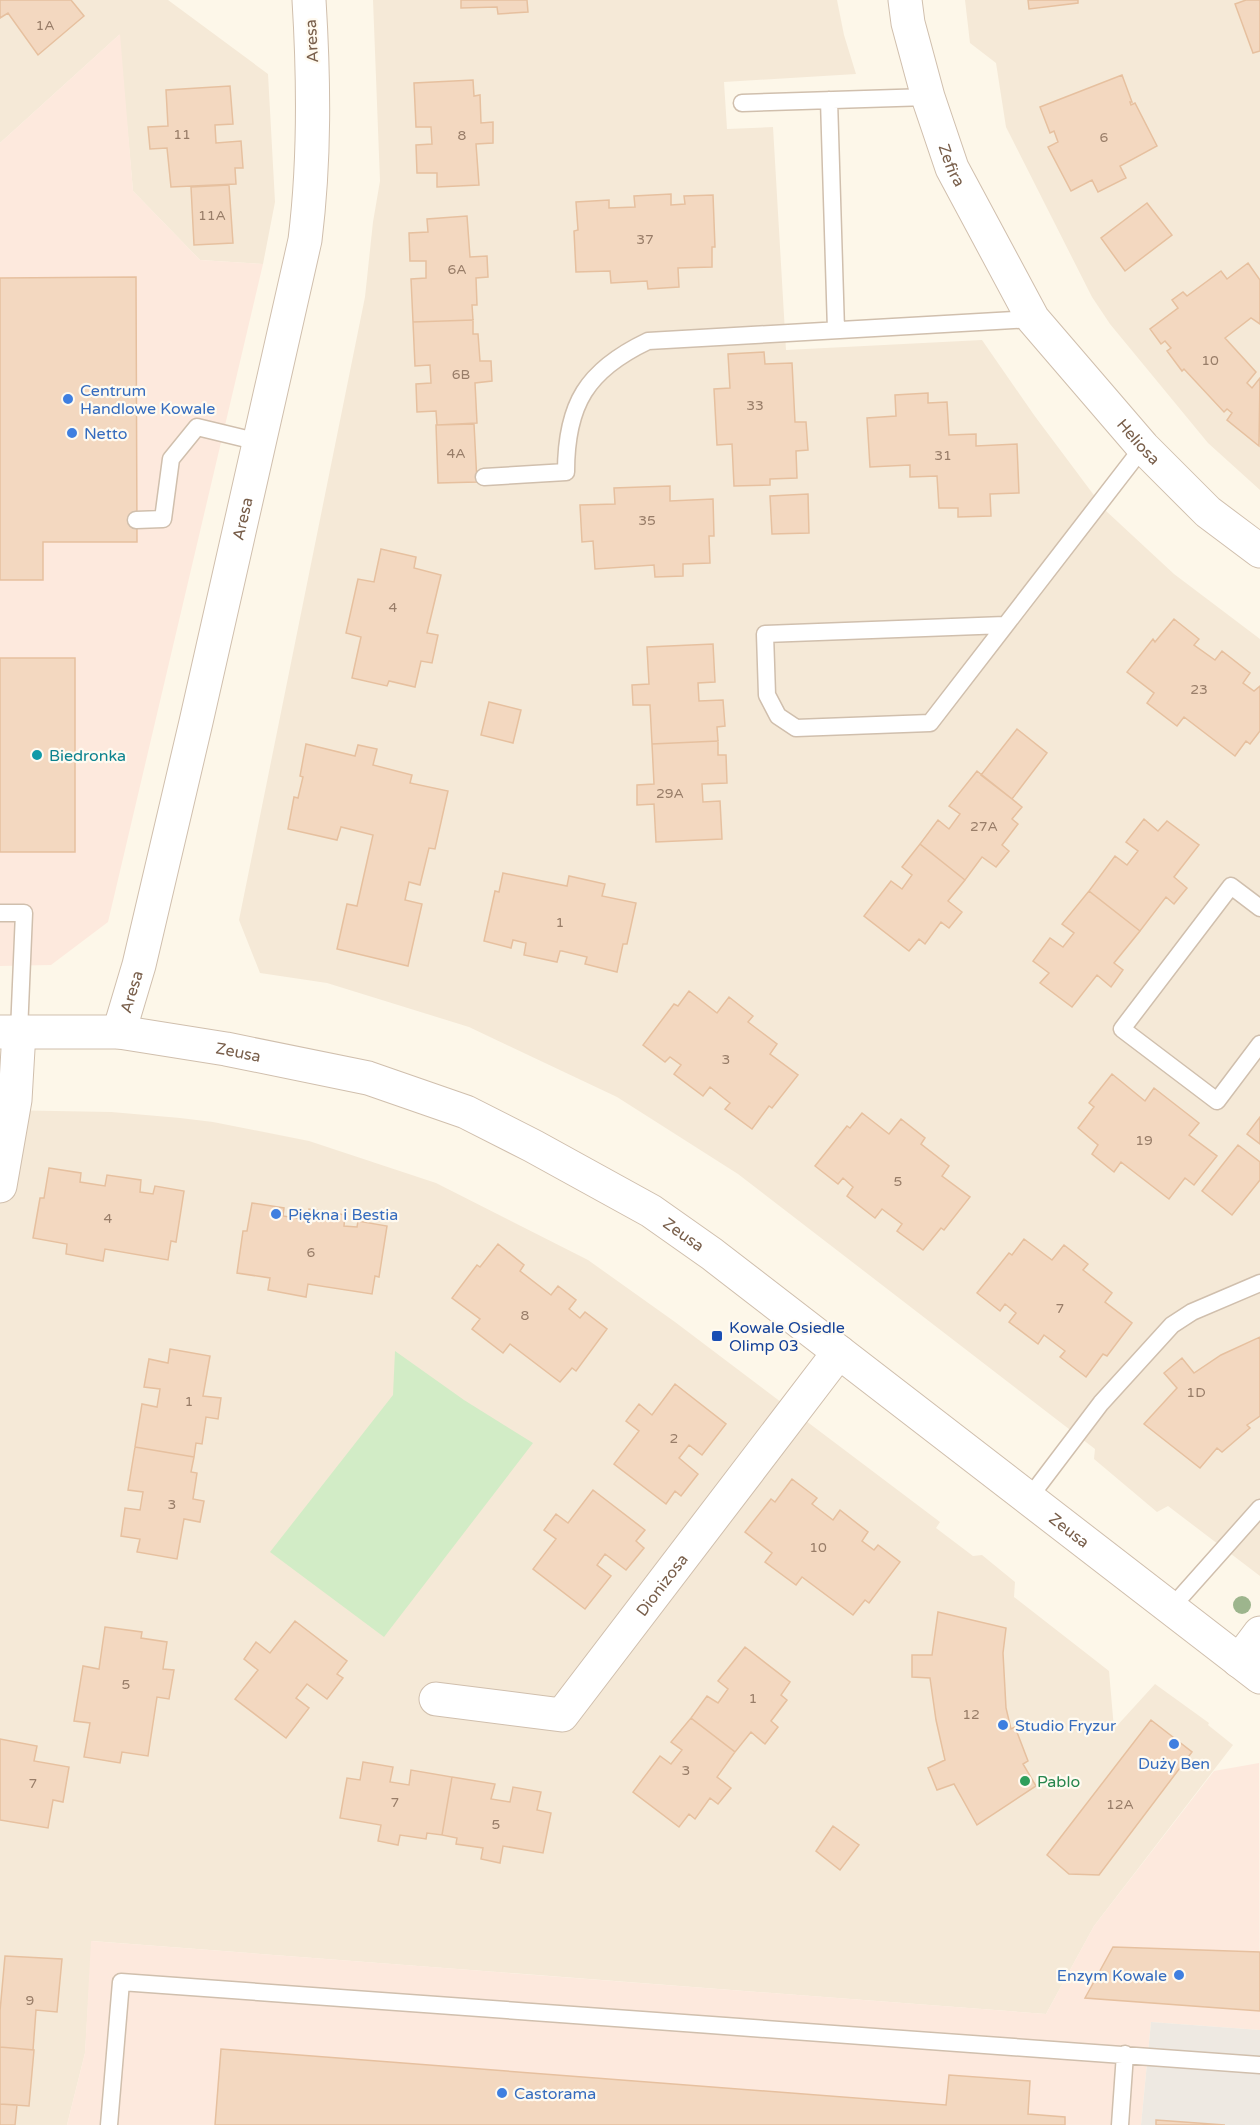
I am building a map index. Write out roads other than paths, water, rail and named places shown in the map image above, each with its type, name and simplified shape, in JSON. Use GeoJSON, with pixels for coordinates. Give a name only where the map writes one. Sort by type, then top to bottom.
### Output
{"type":"FeatureCollection","features":[{"type":"Feature","properties":{"kind":"street","name":"Aresa"},"geometry":{"type":"LineString","coordinates":[[120,1032],[139,965],[234,559],[305,240],[312,176],[313,107],[309,0]]}},
{"type":"Feature","properties":{"kind":"street","name":"Zefira"},"geometry":{"type":"LineString","coordinates":[[905,0],[908,23],[928,97],[952,168],[1033,320]]}},
{"type":"Feature","properties":{"kind":"street","name":"Heliosa"},"geometry":{"type":"LineString","coordinates":[[1033,320],[1143,447],[1208,512],[1260,550]]}},
{"type":"Feature","properties":{"kind":"street","name":"Zeusa"},"geometry":{"type":"LineString","coordinates":[[10,1032],[120,1032],[226,1049],[368,1078],[466,1112],[599,1181],[651,1211],[712,1254],[1249,1669]]}},
{"type":"Feature","properties":{"kind":"street"},"geometry":{"type":"LineString","coordinates":[[0,1186],[15,1100],[10,1032]]}},
{"type":"Feature","properties":{"kind":"street","name":"Dionizosa"},"geometry":{"type":"LineString","coordinates":[[436,1699],[562,1715],[839,1352]]}},
{"type":"Feature","properties":{"kind":"street"},"geometry":{"type":"LineString","coordinates":[[1249,1669],[1260,1633]]}},
{"type":"Feature","properties":{"kind":"lane"},"geometry":{"type":"LineString","coordinates":[[742,102],[928,97]]}},
{"type":"Feature","properties":{"kind":"lane"},"geometry":{"type":"LineString","coordinates":[[829,100],[836,330]]}},
{"type":"Feature","properties":{"kind":"lane"},"geometry":{"type":"LineString","coordinates":[[484,477],[566,472],[566,444],[572,417],[584,392],[608,364],[623,353],[648,341],[1033,320]]}},
{"type":"Feature","properties":{"kind":"lane"},"geometry":{"type":"LineString","coordinates":[[136,520],[163,519],[171,459],[197,427],[259,442]]}},
{"type":"Feature","properties":{"kind":"lane"},"geometry":{"type":"LineString","coordinates":[[1005,625],[765,634],[767,695],[778,716],[796,728],[930,723],[1143,447]]}},
{"type":"Feature","properties":{"kind":"lane"},"geometry":{"type":"LineString","coordinates":[[1260,908],[1231,886],[1122,1029],[1217,1101],[1260,1044]]}},
{"type":"Feature","properties":{"kind":"lane"},"geometry":{"type":"LineString","coordinates":[[0,913],[24,913],[10,1032]]}},
{"type":"Feature","properties":{"kind":"lane"},"geometry":{"type":"LineString","coordinates":[[1029,1498],[1101,1403],[1172,1325],[1192,1312],[1260,1283]]}},
{"type":"Feature","properties":{"kind":"lane"},"geometry":{"type":"LineString","coordinates":[[1171,1608],[1260,1508]]}},
{"type":"Feature","properties":{"kind":"lane"},"geometry":{"type":"LineString","coordinates":[[109,2125],[121,1982],[1260,2065]]}},
{"type":"Feature","properties":{"kind":"lane"},"geometry":{"type":"LineString","coordinates":[[1119,2125],[1125,2054]]}},
{"type":"Feature","properties":{"kind":"place","name":"Centrum Handlowe Kowale"},"geometry":{"type":"Point","coordinates":[68,399]}},
{"type":"Feature","properties":{"kind":"place","name":"Netto"},"geometry":{"type":"Point","coordinates":[72,433]}},
{"type":"Feature","properties":{"kind":"place","name":"Biedronka"},"geometry":{"type":"Point","coordinates":[37,755]}},
{"type":"Feature","properties":{"kind":"place","name":"Piękna i Bestia"},"geometry":{"type":"Point","coordinates":[276,1214]}},
{"type":"Feature","properties":{"kind":"place","name":"Kowale Osiedle Olimp 03"},"geometry":{"type":"Point","coordinates":[717,1336]}},
{"type":"Feature","properties":{"kind":"place","name":"Studio Fryzur"},"geometry":{"type":"Point","coordinates":[1003,1725]}},
{"type":"Feature","properties":{"kind":"place","name":"Duży Ben"},"geometry":{"type":"Point","coordinates":[1174,1744]}},
{"type":"Feature","properties":{"kind":"place","name":"Pablo"},"geometry":{"type":"Point","coordinates":[1025,1781]}},
{"type":"Feature","properties":{"kind":"place","name":"Enzym Kowale"},"geometry":{"type":"Point","coordinates":[1179,1975]}},
{"type":"Feature","properties":{"kind":"place","name":"Castorama"},"geometry":{"type":"Point","coordinates":[502,2093]}}]}
